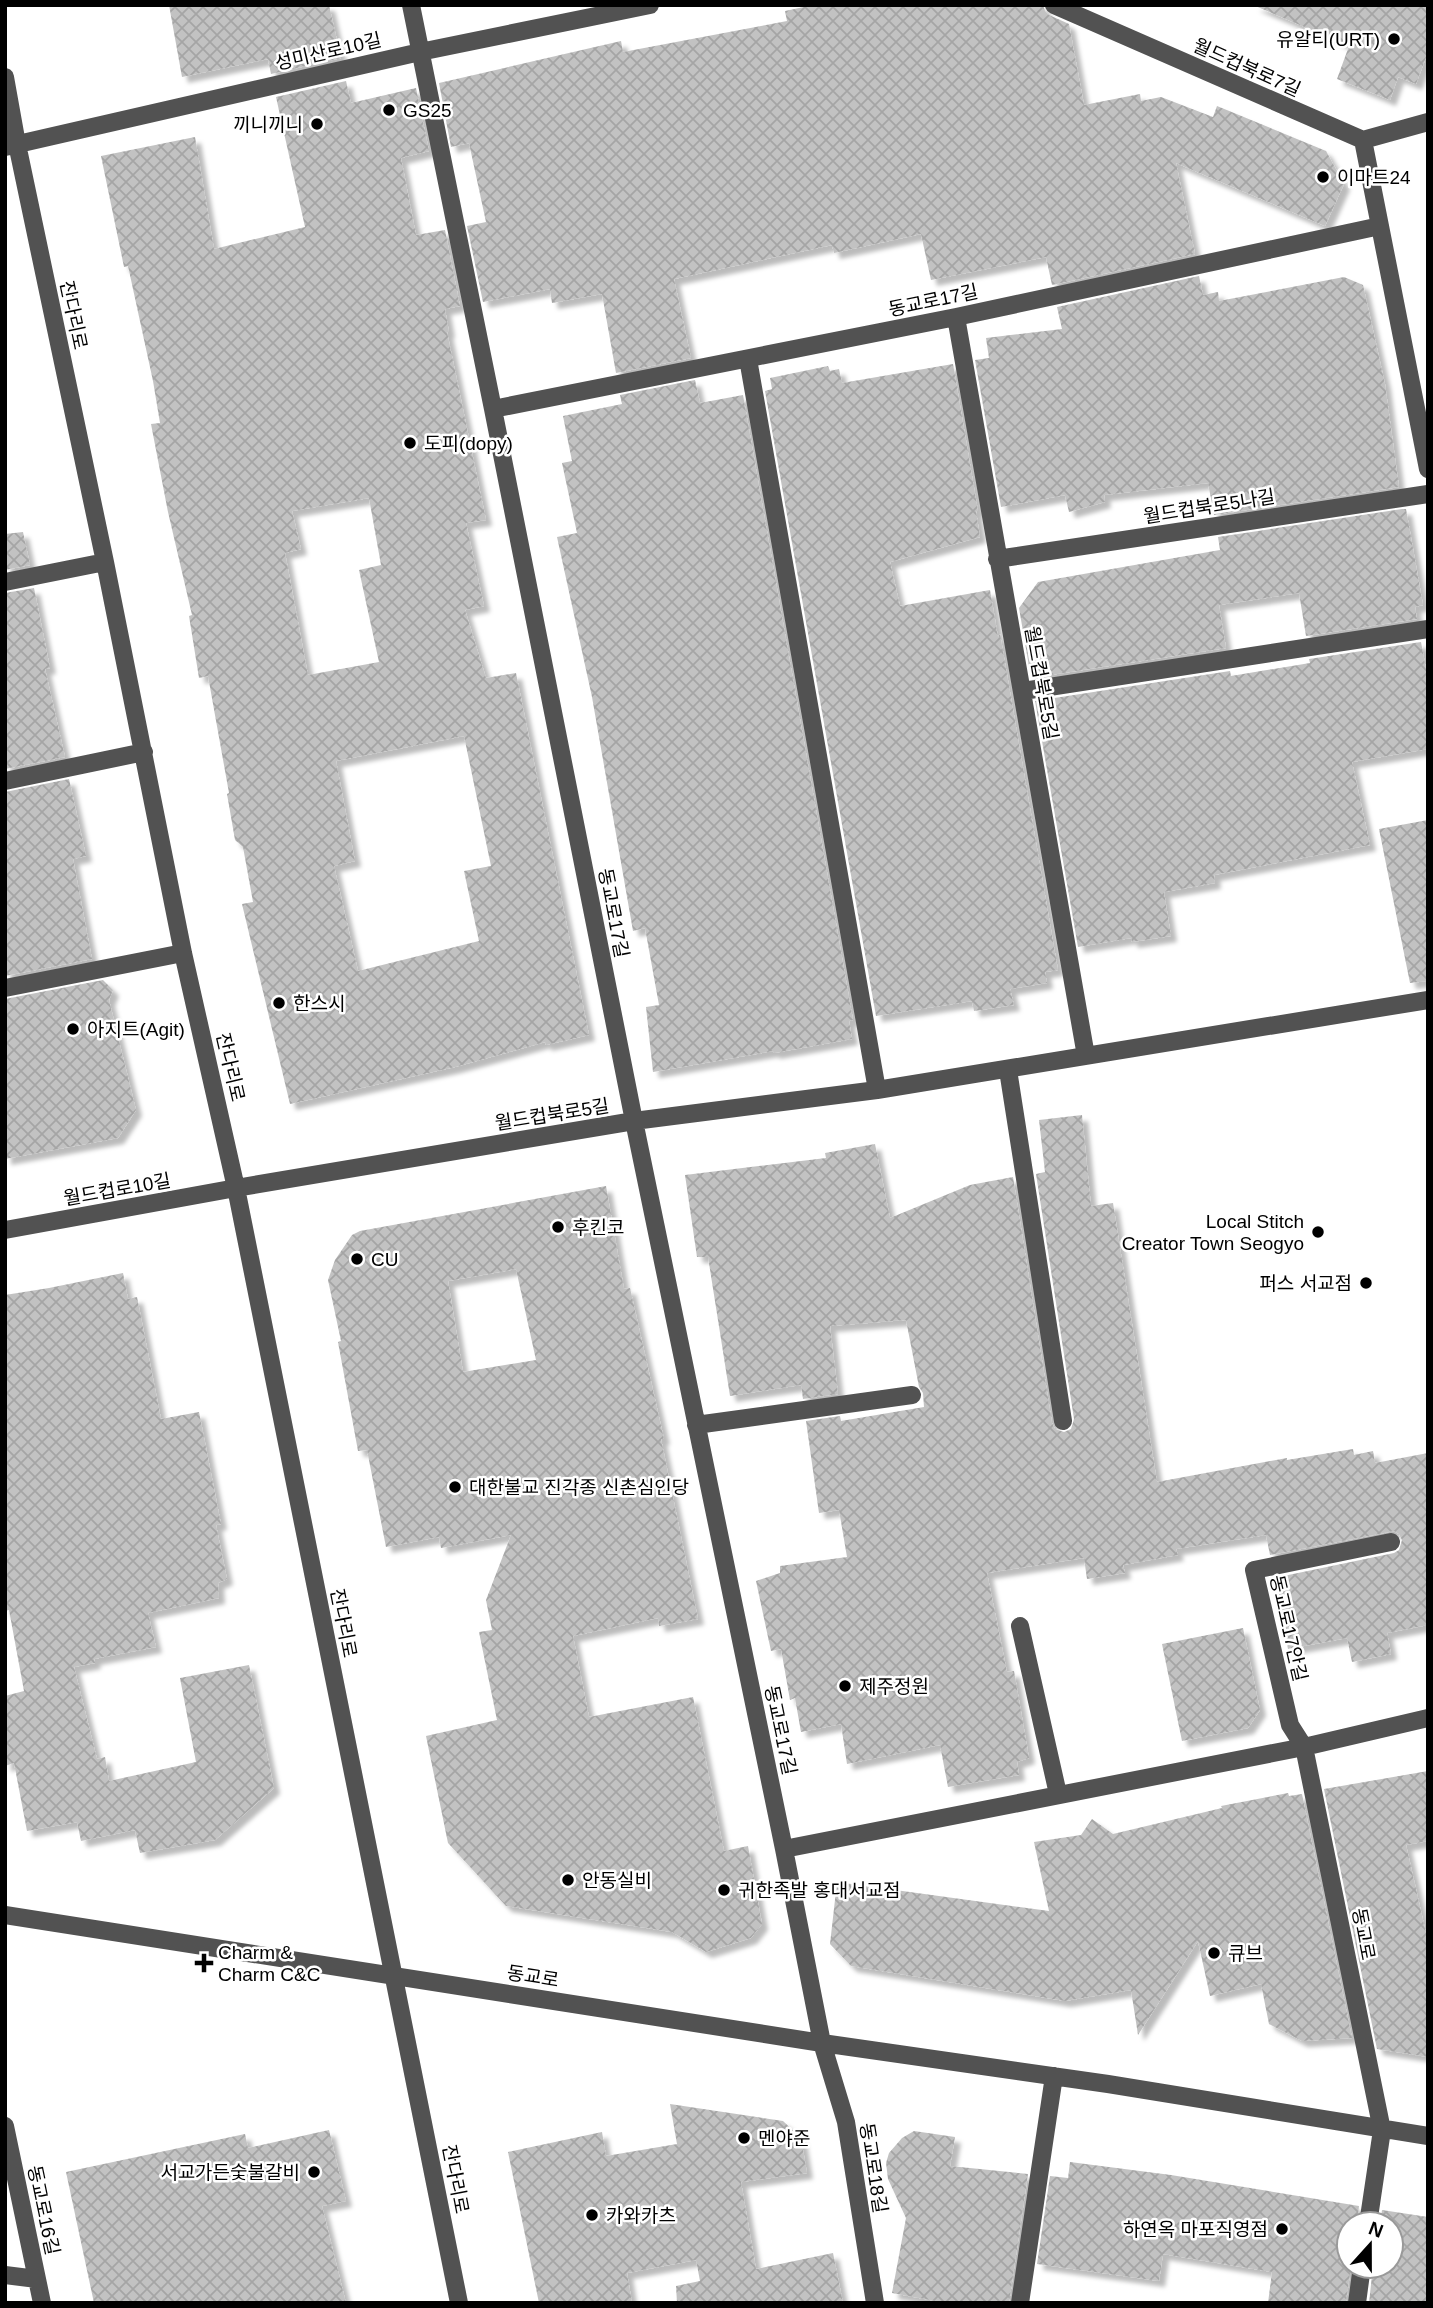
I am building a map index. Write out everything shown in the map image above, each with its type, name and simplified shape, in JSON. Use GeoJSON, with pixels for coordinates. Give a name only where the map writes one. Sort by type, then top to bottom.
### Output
{"type":"FeatureCollection","features":[{"type":"Feature","properties":{"kind":"street","name":"동교로17길"},"geometry":{"type":"LineString","coordinates":[[411,5],[822,2043]]}},
{"type":"Feature","properties":{"kind":"street","name":"성미산로10길"},"geometry":{"type":"LineString","coordinates":[[11,146],[420,52],[650,5]]}},
{"type":"Feature","properties":{"kind":"street","name":"월드컵북로7길"},"geometry":{"type":"LineString","coordinates":[[1054,5],[1363,140]]}},
{"type":"Feature","properties":{"kind":"street","name":"잔다리로"},"geometry":{"type":"LineString","coordinates":[[5,77],[11,146],[105,562],[183,953],[236,1188],[459,2303]]}},
{"type":"Feature","properties":{"kind":"street"},"geometry":{"type":"LineString","coordinates":[[1428,122],[1363,140],[1428,469]]}},
{"type":"Feature","properties":{"kind":"street","name":"동교로17길"},"geometry":{"type":"LineString","coordinates":[[493,409],[956,317],[1380,226]]}},
{"type":"Feature","properties":{"kind":"street","name":"월드컵북로5길"},"geometry":{"type":"LineString","coordinates":[[956,317],[1086,1056]]}},
{"type":"Feature","properties":{"kind":"street"},"geometry":{"type":"LineString","coordinates":[[748,359],[877,1090]]}},
{"type":"Feature","properties":{"kind":"street","name":"월드컵북로5나길"},"geometry":{"type":"LineString","coordinates":[[998,559],[1428,494]]}},
{"type":"Feature","properties":{"kind":"street"},"geometry":{"type":"LineString","coordinates":[[5,582],[105,562]]}},
{"type":"Feature","properties":{"kind":"street"},"geometry":{"type":"LineString","coordinates":[[1023,691],[1428,629]]}},
{"type":"Feature","properties":{"kind":"street"},"geometry":{"type":"LineString","coordinates":[[5,781],[144,752]]}},
{"type":"Feature","properties":{"kind":"street"},"geometry":{"type":"LineString","coordinates":[[5,988],[183,953]]}},
{"type":"Feature","properties":{"kind":"street","name":"월드컵북로5길"},"geometry":{"type":"LineString","coordinates":[[236,1188],[634,1121],[877,1090],[1428,1000]]}},
{"type":"Feature","properties":{"kind":"street"},"geometry":{"type":"LineString","coordinates":[[1008,1070],[1063,1420]]}},
{"type":"Feature","properties":{"kind":"street","name":"월드컵로10길"},"geometry":{"type":"LineString","coordinates":[[5,1230],[236,1188]]}},
{"type":"Feature","properties":{"kind":"street"},"geometry":{"type":"LineString","coordinates":[[696,1425],[912,1395]]}},
{"type":"Feature","properties":{"kind":"street","name":"동교로17안길"},"geometry":{"type":"LineString","coordinates":[[1304,1747],[1290,1725],[1254,1570],[1391,1542]]}},
{"type":"Feature","properties":{"kind":"street"},"geometry":{"type":"LineString","coordinates":[[1020,1626],[1058,1794]]}},
{"type":"Feature","properties":{"kind":"street"},"geometry":{"type":"LineString","coordinates":[[784,1849],[1304,1747],[1428,1718]]}},
{"type":"Feature","properties":{"kind":"street","name":"동교로"},"geometry":{"type":"LineString","coordinates":[[1304,1747],[1382,2130],[1370,2210]]}},
{"type":"Feature","properties":{"kind":"street","name":"동교로"},"geometry":{"type":"LineString","coordinates":[[5,1915],[1428,2136]]}},
{"type":"Feature","properties":{"kind":"street","name":"동교로18길"},"geometry":{"type":"LineString","coordinates":[[822,2043],[846,2122],[875,2303]]}},
{"type":"Feature","properties":{"kind":"street"},"geometry":{"type":"LineString","coordinates":[[1020,2303],[1054,2076]]}},
{"type":"Feature","properties":{"kind":"street","name":"동교로16길"},"geometry":{"type":"LineString","coordinates":[[5,2126],[42,2303]]}},
{"type":"Feature","properties":{"kind":"street"},"geometry":{"type":"LineString","coordinates":[[5,2275],[37,2279]]}},
{"type":"Feature","properties":{"kind":"street"},"geometry":{"type":"LineString","coordinates":[[1357,2303],[1360,2280]]}},
{"type":"Feature","properties":{"kind":"building"},"geometry":{"type":"Polygon","coordinates":[[[169,5],[329,5],[341,58],[271,74],[268,59],[182,77],[169,5]]]}},
{"type":"Feature","properties":{"kind":"building"},"geometry":{"type":"Polygon","coordinates":[[[813,5],[1043,5],[1049,15],[1069,24],[1084,105],[1140,94],[1141,101],[1161,97],[1213,117],[1217,106],[1326,151],[1344,184],[1325,226],[1176,163],[1195,254],[1052,285],[1046,257],[931,280],[921,234],[834,253],[832,245],[674,279],[691,358],[616,373],[602,294],[552,303],[550,289],[483,302],[467,226],[486,222],[469,143],[451,147],[439,83],[621,41],[623,52],[787,21],[785,11],[813,5]]]}},
{"type":"Feature","properties":{"kind":"building"},"geometry":{"type":"Polygon","coordinates":[[[1253,5],[1428,5],[1428,52],[1416,84],[1398,77],[1390,100],[1337,79],[1349,46],[1253,5]]]}},
{"type":"Feature","properties":{"kind":"building"},"geometry":{"type":"Polygon","coordinates":[[[346,81],[351,103],[416,88],[429,151],[401,158],[416,235],[445,230],[460,306],[445,309],[447,332],[486,520],[466,523],[484,606],[465,610],[486,678],[516,673],[589,1035],[546,1045],[545,1042],[455,1067],[290,1104],[242,904],[253,902],[243,847],[235,840],[208,676],[199,678],[189,616],[192,615],[151,424],[160,423],[153,381],[128,266],[124,267],[101,156],[195,137],[214,249],[305,227],[276,97],[346,81]],[[369,498],[292,511],[301,549],[285,553],[308,675],[379,662],[359,570],[381,565],[369,498]],[[464,736],[336,761],[355,861],[334,866],[358,971],[479,941],[464,871],[491,866],[464,736]]]}},
{"type":"Feature","properties":{"kind":"building"},"geometry":{"type":"Polygon","coordinates":[[[1199,276],[1203,295],[1218,292],[1219,301],[1344,277],[1363,285],[1385,384],[1399,487],[1214,515],[1208,483],[1104,495],[1105,502],[1069,512],[1065,495],[1001,507],[975,360],[989,358],[986,338],[1062,329],[1057,307],[1199,276]]]}},
{"type":"Feature","properties":{"kind":"building"},"geometry":{"type":"Polygon","coordinates":[[[953,364],[980,537],[890,562],[900,606],[990,590],[1058,970],[1045,972],[1047,983],[1010,989],[1014,1005],[974,1011],[972,1001],[876,1016],[765,391],[772,389],[770,378],[828,366],[830,371],[839,369],[842,383],[953,364]]]}},
{"type":"Feature","properties":{"kind":"building"},"geometry":{"type":"Polygon","coordinates":[[[695,380],[700,403],[743,395],[853,1020],[849,1021],[852,1039],[653,1072],[646,1007],[659,1005],[645,928],[633,931],[592,697],[557,537],[577,533],[562,463],[572,461],[563,416],[622,404],[620,395],[695,380]]]}},
{"type":"Feature","properties":{"kind":"building"},"geometry":{"type":"Polygon","coordinates":[[[1406,509],[1423,605],[1415,607],[1417,619],[1306,636],[1299,593],[1219,605],[1226,648],[1031,678],[1019,608],[1038,582],[1220,550],[1218,537],[1406,509]]]}},
{"type":"Feature","properties":{"kind":"building"},"geometry":{"type":"Polygon","coordinates":[[[23,532],[30,565],[5,570],[5,534],[23,532]]]}},
{"type":"Feature","properties":{"kind":"building"},"geometry":{"type":"Polygon","coordinates":[[[34,588],[50,668],[45,669],[65,757],[5,769],[5,593],[34,588]]]}},
{"type":"Feature","properties":{"kind":"building"},"geometry":{"type":"Polygon","coordinates":[[[1421,642],[1428,680],[1428,749],[1352,762],[1370,845],[1214,875],[1215,883],[1164,892],[1171,936],[1132,942],[1131,938],[1078,947],[1035,701],[1230,671],[1231,676],[1310,663],[1309,659],[1421,642]]]}},
{"type":"Feature","properties":{"kind":"building"},"geometry":{"type":"Polygon","coordinates":[[[69,779],[86,856],[73,859],[92,959],[5,976],[5,792],[69,779]]]}},
{"type":"Feature","properties":{"kind":"building"},"geometry":{"type":"Polygon","coordinates":[[[1428,820],[1428,981],[1410,983],[1379,829],[1428,820]]]}},
{"type":"Feature","properties":{"kind":"building"},"geometry":{"type":"Polygon","coordinates":[[[103,980],[113,990],[109,1000],[136,1110],[118,1138],[5,1159],[5,999],[103,980]]]}},
{"type":"Feature","properties":{"kind":"building"},"geometry":{"type":"Polygon","coordinates":[[[1082,1115],[1091,1206],[1113,1203],[1157,1482],[1353,1449],[1354,1455],[1373,1451],[1375,1463],[1428,1453],[1428,1625],[1387,1633],[1391,1654],[1352,1662],[1347,1638],[1288,1649],[1274,1578],[1394,1553],[1399,1550],[1402,1540],[1394,1531],[1270,1555],[1266,1535],[1176,1549],[1178,1555],[1123,1565],[1125,1573],[1087,1579],[1084,1558],[987,1573],[1007,1672],[1014,1671],[1029,1758],[1017,1762],[1019,1775],[948,1787],[940,1745],[847,1764],[841,1724],[801,1732],[795,1698],[790,1700],[781,1649],[771,1651],[756,1581],[780,1573],[780,1566],[847,1557],[839,1510],[819,1513],[806,1421],[840,1416],[841,1421],[924,1407],[906,1320],[830,1326],[838,1394],[803,1399],[801,1385],[730,1396],[708,1257],[697,1257],[685,1175],[826,1158],[825,1153],[875,1144],[890,1218],[970,1185],[1013,1177],[1052,1423],[1055,1429],[1064,1432],[1071,1429],[1074,1419],[1036,1174],[1045,1172],[1039,1120],[1082,1115]]]}},
{"type":"Feature","properties":{"kind":"building"},"geometry":{"type":"Polygon","coordinates":[[[606,1186],[624,1289],[630,1288],[664,1439],[661,1439],[698,1619],[659,1626],[658,1618],[573,1636],[589,1717],[693,1697],[724,1851],[748,1846],[762,1924],[751,1938],[706,1952],[672,1932],[506,1906],[448,1843],[426,1736],[497,1720],[479,1632],[492,1630],[486,1600],[511,1535],[441,1548],[439,1537],[386,1547],[367,1450],[358,1451],[338,1342],[341,1341],[328,1280],[335,1260],[352,1235],[360,1231],[606,1186]],[[516,1269],[448,1281],[463,1372],[536,1360],[516,1269]]]}},
{"type":"Feature","properties":{"kind":"building"},"geometry":{"type":"Polygon","coordinates":[[[123,1273],[128,1299],[137,1297],[161,1419],[199,1412],[221,1524],[216,1525],[227,1579],[218,1583],[219,1598],[148,1613],[156,1647],[94,1659],[95,1663],[74,1667],[97,1759],[105,1757],[109,1781],[196,1762],[180,1678],[249,1665],[274,1788],[215,1840],[140,1853],[135,1830],[81,1841],[77,1822],[27,1831],[14,1763],[5,1766],[5,1696],[24,1691],[9,1610],[5,1611],[5,1295],[123,1273]]]}},
{"type":"Feature","properties":{"kind":"building"},"geometry":{"type":"Polygon","coordinates":[[[1243,1628],[1260,1710],[1248,1728],[1182,1741],[1162,1644],[1243,1628]]]}},
{"type":"Feature","properties":{"kind":"building"},"geometry":{"type":"Polygon","coordinates":[[[1428,1771],[1428,1841],[1406,1845],[1428,1942],[1428,2057],[1377,2049],[1324,1789],[1428,1771]]]}},
{"type":"Feature","properties":{"kind":"building"},"geometry":{"type":"Polygon","coordinates":[[[1288,1793],[1289,1796],[1302,1794],[1352,2038],[1302,2041],[1269,2024],[1261,1984],[1210,1996],[1198,1941],[1138,2035],[1131,1990],[1065,2001],[851,1966],[830,1944],[837,1882],[1049,1911],[1034,1842],[1081,1835],[1092,1819],[1113,1834],[1222,1808],[1221,1806],[1288,1793]]]}},
{"type":"Feature","properties":{"kind":"building"},"geometry":{"type":"Polygon","coordinates":[[[670,2104],[783,2121],[801,2138],[807,2173],[741,2182],[756,2269],[833,2253],[843,2303],[677,2303],[676,2286],[700,2281],[696,2260],[627,2273],[632,2303],[539,2303],[508,2152],[602,2132],[606,2156],[677,2144],[670,2104]]]}},
{"type":"Feature","properties":{"kind":"building"},"geometry":{"type":"Polygon","coordinates":[[[329,2130],[346,2201],[322,2206],[346,2303],[94,2303],[66,2172],[245,2134],[248,2148],[329,2130]]]}},
{"type":"Feature","properties":{"kind":"building"},"geometry":{"type":"Polygon","coordinates":[[[914,2131],[955,2137],[950,2166],[1028,2174],[1009,2303],[946,2303],[892,2293],[906,2218],[888,2179],[886,2163],[889,2153],[902,2138],[914,2131]]]}},
{"type":"Feature","properties":{"kind":"building"},"geometry":{"type":"Polygon","coordinates":[[[1070,2162],[1171,2175],[1359,2206],[1359,2210],[1335,2210],[1335,2280],[1349,2280],[1346,2303],[1268,2303],[1272,2272],[1163,2254],[1159,2281],[1037,2264],[1050,2176],[1068,2178],[1070,2162]]]}},
{"type":"Feature","properties":{"kind":"building"},"geometry":{"type":"Polygon","coordinates":[[[1405,2214],[1428,2217],[1428,2303],[1369,2303],[1371,2280],[1405,2280],[1405,2214]]]}},
{"type":"Feature","properties":{"kind":"place","name":"유알티(URT)"},"geometry":{"type":"Point","coordinates":[1394,39]}},
{"type":"Feature","properties":{"kind":"place","name":"GS25"},"geometry":{"type":"Point","coordinates":[389,110]}},
{"type":"Feature","properties":{"kind":"place","name":"끼니끼니"},"geometry":{"type":"Point","coordinates":[317,124]}},
{"type":"Feature","properties":{"kind":"place","name":"이마트24"},"geometry":{"type":"Point","coordinates":[1323,177]}},
{"type":"Feature","properties":{"kind":"place","name":"도피(dopy)"},"geometry":{"type":"Point","coordinates":[410,443]}},
{"type":"Feature","properties":{"kind":"place","name":"한스시"},"geometry":{"type":"Point","coordinates":[279,1003]}},
{"type":"Feature","properties":{"kind":"place","name":"아지트(Agit)"},"geometry":{"type":"Point","coordinates":[73,1029]}},
{"type":"Feature","properties":{"kind":"place","name":"후킨코"},"geometry":{"type":"Point","coordinates":[558,1227]}},
{"type":"Feature","properties":{"kind":"place","name":"Local Stitch Creator Town Seogyo"},"geometry":{"type":"Point","coordinates":[1318,1232]}},
{"type":"Feature","properties":{"kind":"place","name":"CU"},"geometry":{"type":"Point","coordinates":[357,1259]}},
{"type":"Feature","properties":{"kind":"place","name":"퍼스 서교점"},"geometry":{"type":"Point","coordinates":[1366,1283]}},
{"type":"Feature","properties":{"kind":"place","name":"대한불교 진각종 신촌심인당"},"geometry":{"type":"Point","coordinates":[455,1487]}},
{"type":"Feature","properties":{"kind":"place","name":"제주정원"},"geometry":{"type":"Point","coordinates":[845,1686]}},
{"type":"Feature","properties":{"kind":"place","name":"안동실비"},"geometry":{"type":"Point","coordinates":[568,1880]}},
{"type":"Feature","properties":{"kind":"place","name":"귀한족발 홍대서교점"},"geometry":{"type":"Point","coordinates":[724,1890]}},
{"type":"Feature","properties":{"kind":"place","name":"큐브"},"geometry":{"type":"Point","coordinates":[1214,1953]}},
{"type":"Feature","properties":{"kind":"place","name":"Charm & Charm C&C"},"geometry":{"type":"Point","coordinates":[204,1963]}},
{"type":"Feature","properties":{"kind":"place","name":"멘야준"},"geometry":{"type":"Point","coordinates":[744,2138]}},
{"type":"Feature","properties":{"kind":"place","name":"서교가든숯불갈비"},"geometry":{"type":"Point","coordinates":[314,2172]}},
{"type":"Feature","properties":{"kind":"place","name":"카와카츠"},"geometry":{"type":"Point","coordinates":[592,2215]}},
{"type":"Feature","properties":{"kind":"place","name":"하연옥 마포직영점"},"geometry":{"type":"Point","coordinates":[1282,2229]}}]}
